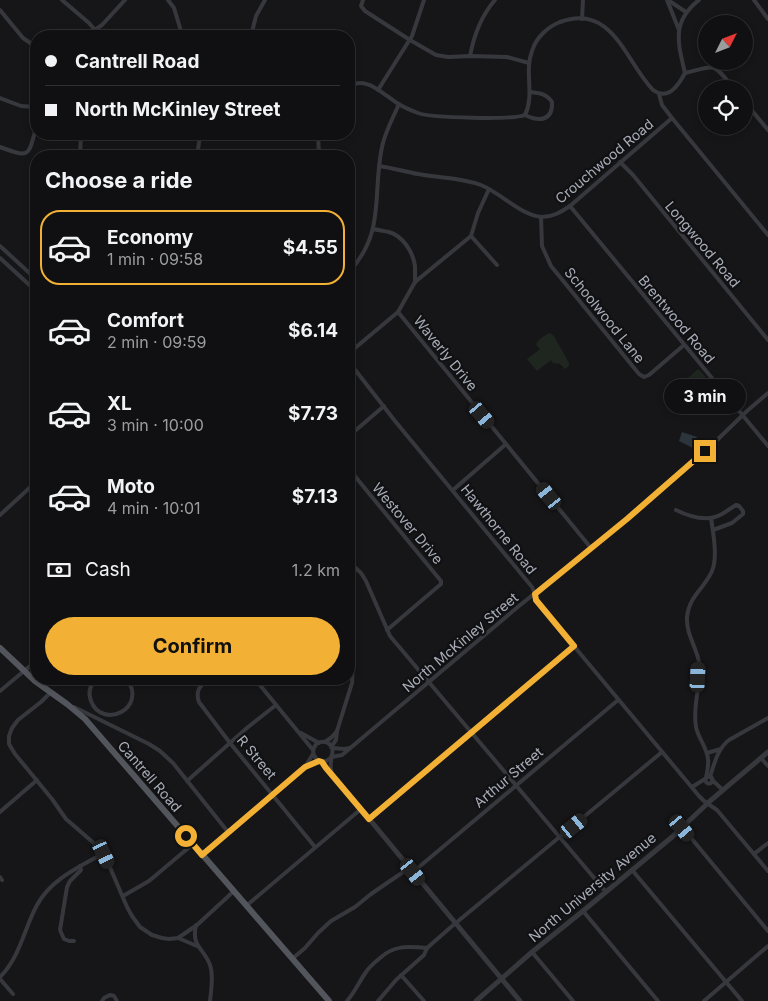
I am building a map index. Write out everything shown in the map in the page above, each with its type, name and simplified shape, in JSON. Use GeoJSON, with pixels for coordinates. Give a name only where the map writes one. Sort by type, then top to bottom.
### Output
{"type":"FeatureCollection","features":[{"type":"Feature","properties":{"kind":"main road","name":"Cantrell Road"},"geometry":{"type":"LineString","coordinates":[[0,648],[30,676]]}},
{"type":"Feature","properties":{"kind":"main road","name":"Cantrell Road"},"geometry":{"type":"LineString","coordinates":[[40,685],[85,719],[329,1001]]}},
{"type":"Feature","properties":{"kind":"street"},"geometry":{"type":"LineString","coordinates":[[62,0],[95,30],[125,0]]}},
{"type":"Feature","properties":{"kind":"street"},"geometry":{"type":"LineString","coordinates":[[168,0],[174,8],[181,30]]}},
{"type":"Feature","properties":{"kind":"street"},"geometry":{"type":"LineString","coordinates":[[252,30],[256,16],[265,0]]}},
{"type":"Feature","properties":{"kind":"street"},"geometry":{"type":"LineString","coordinates":[[363,0],[361,6],[374,17],[436,55],[448,57],[507,57],[529,62]]}},
{"type":"Feature","properties":{"kind":"street"},"geometry":{"type":"LineString","coordinates":[[378,90],[410,40],[424,0]]}},
{"type":"Feature","properties":{"kind":"street"},"geometry":{"type":"LineString","coordinates":[[470,56],[480,24],[495,0]]}},
{"type":"Feature","properties":{"kind":"street"},"geometry":{"type":"LineString","coordinates":[[582,19],[583,0]]}},
{"type":"Feature","properties":{"kind":"street"},"geometry":{"type":"LineString","coordinates":[[667,0],[686,12]]}},
{"type":"Feature","properties":{"kind":"street"},"geometry":{"type":"LineString","coordinates":[[667,0],[679,30]]}},
{"type":"Feature","properties":{"kind":"street"},"geometry":{"type":"LineString","coordinates":[[685,73],[678,45],[679,30],[686,12],[699,0]]}},
{"type":"Feature","properties":{"kind":"street"},"geometry":{"type":"LineString","coordinates":[[754,0],[768,18]]}},
{"type":"Feature","properties":{"kind":"street"},"geometry":{"type":"LineString","coordinates":[[0,10],[23,38],[30,43]]}},
{"type":"Feature","properties":{"kind":"street"},"geometry":{"type":"LineString","coordinates":[[525,115],[529,106],[529,62],[535,44],[545,31],[560,22],[571,19],[597,22],[612,32],[618,39],[650,87],[659,94],[662,104],[672,118],[768,235]]}},
{"type":"Feature","properties":{"kind":"street"},"geometry":{"type":"LineString","coordinates":[[659,94],[664,94],[674,89],[685,73],[706,67],[713,67],[726,80]]}},
{"type":"Feature","properties":{"kind":"street"},"geometry":{"type":"LineString","coordinates":[[355,84],[362,83],[368,85],[399,104],[424,115],[518,117],[525,115],[540,120],[548,116],[552,109],[552,102],[542,93],[530,92]]}},
{"type":"Feature","properties":{"kind":"street"},"geometry":{"type":"LineString","coordinates":[[0,98],[22,106],[30,106]]}},
{"type":"Feature","properties":{"kind":"street"},"geometry":{"type":"LineString","coordinates":[[355,265],[366,248],[373,229],[381,149],[385,134],[399,104]]}},
{"type":"Feature","properties":{"kind":"street"},"geometry":{"type":"LineString","coordinates":[[753,112],[768,130]]}},
{"type":"Feature","properties":{"kind":"street","name":"Crouchwood Road"},"geometry":{"type":"LineString","coordinates":[[541,217],[556,215],[570,206],[672,118]]}},
{"type":"Feature","properties":{"kind":"street"},"geometry":{"type":"LineString","coordinates":[[0,147],[21,154],[27,153],[33,140]]}},
{"type":"Feature","properties":{"kind":"street","name":"Longwood Road"},"geometry":{"type":"LineString","coordinates":[[620,162],[768,340]]}},
{"type":"Feature","properties":{"kind":"street"},"geometry":{"type":"LineString","coordinates":[[379,166],[424,175],[470,181],[489,189],[526,212],[541,217]]}},
{"type":"Feature","properties":{"kind":"street"},"geometry":{"type":"LineString","coordinates":[[355,348],[398,312],[415,282],[471,236],[478,213],[489,189]]}},
{"type":"Feature","properties":{"kind":"street","name":"Brentwood Road"},"geometry":{"type":"LineString","coordinates":[[570,206],[768,446]]}},
{"type":"Feature","properties":{"kind":"street","name":"Schoolwood Lane"},"geometry":{"type":"LineString","coordinates":[[541,217],[542,246],[551,266],[639,374],[644,377],[649,375],[684,345]]}},
{"type":"Feature","properties":{"kind":"street"},"geometry":{"type":"LineString","coordinates":[[373,229],[391,233],[400,238],[405,244],[414,262],[415,282]]}},
{"type":"Feature","properties":{"kind":"street"},"geometry":{"type":"LineString","coordinates":[[471,236],[497,265]]}},
{"type":"Feature","properties":{"kind":"street"},"geometry":{"type":"LineString","coordinates":[[0,246],[30,274]]}},
{"type":"Feature","properties":{"kind":"street"},"geometry":{"type":"LineString","coordinates":[[0,258],[30,286]]}},
{"type":"Feature","properties":{"kind":"street","name":"Waverly Drive"},"geometry":{"type":"LineString","coordinates":[[398,312],[591,548]]}},
{"type":"Feature","properties":{"kind":"street","name":"Hawthorne Road"},"geometry":{"type":"LineString","coordinates":[[355,370],[532,587],[536,600],[618,700],[699,796],[717,810],[768,871]]}},
{"type":"Feature","properties":{"kind":"street","name":"North McKinley Street"},"geometry":{"type":"LineString","coordinates":[[331,757],[342,755],[627,519],[768,393]]}},
{"type":"Feature","properties":{"kind":"street"},"geometry":{"type":"LineString","coordinates":[[355,431],[384,406]]}},
{"type":"Feature","properties":{"kind":"street"},"geometry":{"type":"LineString","coordinates":[[453,490],[506,444]]}},
{"type":"Feature","properties":{"kind":"street","name":"Westover Drive"},"geometry":{"type":"LineString","coordinates":[[355,476],[441,581],[441,584],[387,630]]}},
{"type":"Feature","properties":{"kind":"street"},"geometry":{"type":"LineString","coordinates":[[0,515],[30,488]]}},
{"type":"Feature","properties":{"kind":"street"},"geometry":{"type":"LineString","coordinates":[[676,510],[690,516],[711,518],[722,514],[736,504],[739,506],[743,514],[734,521],[713,530]]}},
{"type":"Feature","properties":{"kind":"street"},"geometry":{"type":"LineString","coordinates":[[711,518],[713,530],[713,568],[690,603],[687,618],[689,634],[699,666],[695,712],[696,726],[707,753],[708,778],[722,790]]}},
{"type":"Feature","properties":{"kind":"street"},"geometry":{"type":"LineString","coordinates":[[355,567],[366,581],[390,636],[606,892]]}},
{"type":"Feature","properties":{"kind":"street"},"geometry":{"type":"LineString","coordinates":[[369,819],[574,646]]}},
{"type":"Feature","properties":{"kind":"street"},"geometry":{"type":"LineString","coordinates":[[0,691],[30,666]]}},
{"type":"Feature","properties":{"kind":"street"},"geometry":{"type":"LineString","coordinates":[[92,685],[90,696],[95,708],[103,714],[113,715],[123,712],[130,704],[133,694],[131,685]]}},
{"type":"Feature","properties":{"kind":"street","name":"R Street"},"geometry":{"type":"LineString","coordinates":[[202,685],[197,692],[198,699],[206,711],[315,847]]}},
{"type":"Feature","properties":{"kind":"street"},"geometry":{"type":"LineString","coordinates":[[260,685],[299,732],[313,752],[316,760],[321,762],[332,774],[520,1001]]}},
{"type":"Feature","properties":{"kind":"street"},"geometry":{"type":"LineString","coordinates":[[332,774],[332,748],[351,685]]}},
{"type":"Feature","properties":{"kind":"street"},"geometry":{"type":"LineString","coordinates":[[50,692],[41,702],[18,720],[12,728],[9,736],[13,751],[66,819],[98,846],[104,854],[132,916],[143,930],[162,938],[178,938],[190,942],[197,946],[207,958],[211,968],[212,979],[210,1001]]}},
{"type":"Feature","properties":{"kind":"street","name":"Arthur Street"},"geometry":{"type":"LineString","coordinates":[[292,959],[332,921],[356,907],[371,894],[411,870],[516,786],[618,700]]}},
{"type":"Feature","properties":{"kind":"street"},"geometry":{"type":"LineString","coordinates":[[67,704],[160,751],[173,764],[228,832]]}},
{"type":"Feature","properties":{"kind":"street"},"geometry":{"type":"LineString","coordinates":[[186,781],[276,705]]}},
{"type":"Feature","properties":{"kind":"street"},"geometry":{"type":"LineString","coordinates":[[91,715],[95,708]]}},
{"type":"Feature","properties":{"kind":"street"},"geometry":{"type":"LineString","coordinates":[[692,787],[708,778],[721,749],[729,740],[768,718]]}},
{"type":"Feature","properties":{"kind":"street"},"geometry":{"type":"LineString","coordinates":[[202,855],[305,767],[314,747],[332,737],[337,731]]}},
{"type":"Feature","properties":{"kind":"street"},"geometry":{"type":"LineString","coordinates":[[299,732],[319,743]]}},
{"type":"Feature","properties":{"kind":"street"},"geometry":{"type":"LineString","coordinates":[[324,742],[332,748],[350,748]]}},
{"type":"Feature","properties":{"kind":"street"},"geometry":{"type":"LineString","coordinates":[[707,753],[721,749]]}},
{"type":"Feature","properties":{"kind":"street"},"geometry":{"type":"LineString","coordinates":[[378,1001],[401,975],[424,955],[427,948],[662,752]]}},
{"type":"Feature","properties":{"kind":"street","name":"North University Avenue"},"geometry":{"type":"LineString","coordinates":[[476,1001],[532,952],[682,828],[707,803],[768,752]]}},
{"type":"Feature","properties":{"kind":"street"},"geometry":{"type":"LineString","coordinates":[[305,767],[326,761],[331,757]]}},
{"type":"Feature","properties":{"kind":"street"},"geometry":{"type":"LineString","coordinates":[[761,758],[768,766]]}},
{"type":"Feature","properties":{"kind":"street"},"geometry":{"type":"LineString","coordinates":[[0,812],[37,780]]}},
{"type":"Feature","properties":{"kind":"street"},"geometry":{"type":"LineString","coordinates":[[246,906],[360,809]]}},
{"type":"Feature","properties":{"kind":"street"},"geometry":{"type":"LineString","coordinates":[[682,828],[768,931]]}},
{"type":"Feature","properties":{"kind":"street"},"geometry":{"type":"LineString","coordinates":[[754,854],[768,842]]}},
{"type":"Feature","properties":{"kind":"street"},"geometry":{"type":"LineString","coordinates":[[123,896],[149,882],[193,844]]}},
{"type":"Feature","properties":{"kind":"street"},"geometry":{"type":"LineString","coordinates":[[13,994],[0,978],[15,956],[41,897],[60,879],[104,854]]}},
{"type":"Feature","properties":{"kind":"street"},"geometry":{"type":"LineString","coordinates":[[74,940],[64,939],[60,930],[67,887],[81,870],[80,866]]}},
{"type":"Feature","properties":{"kind":"street"},"geometry":{"type":"LineString","coordinates":[[632,870],[742,1001]]}},
{"type":"Feature","properties":{"kind":"street"},"geometry":{"type":"LineString","coordinates":[[178,938],[234,891]]}},
{"type":"Feature","properties":{"kind":"street"},"geometry":{"type":"LineString","coordinates":[[583,911],[658,1001]]}},
{"type":"Feature","properties":{"kind":"street"},"geometry":{"type":"LineString","coordinates":[[197,924],[197,946]]}},
{"type":"Feature","properties":{"kind":"street"},"geometry":{"type":"LineString","coordinates":[[347,1001],[368,969],[386,953],[404,946],[427,948]]}},
{"type":"Feature","properties":{"kind":"street"},"geometry":{"type":"LineString","coordinates":[[704,1001],[768,946]]}},
{"type":"Feature","properties":{"kind":"street"},"geometry":{"type":"LineString","coordinates":[[532,952],[573,1001]]}},
{"type":"Feature","properties":{"kind":"street"},"geometry":{"type":"LineString","coordinates":[[401,975],[424,1001]]}},
{"type":"Feature","properties":{"kind":"street"},"geometry":{"type":"LineString","coordinates":[[102,1001],[110,995],[114,996],[117,1001]]}},
{"type":"Feature","properties":{"kind":"shaded area"},"geometry":{"type":"Polygon","coordinates":[[[550,333],[554,336],[569,366],[565,369],[560,364],[553,363],[551,360],[537,371],[527,359],[540,349],[536,345],[538,341],[550,333]]]}},
{"type":"Feature","properties":{"kind":"shaded area"},"geometry":{"type":"Polygon","coordinates":[[[698,369],[706,377],[687,393],[680,385],[698,369]]]}},
{"type":"Feature","properties":{"kind":"shaded area"},"geometry":{"type":"Polygon","coordinates":[[[708,380],[715,389],[699,403],[691,394],[708,380]]]}},
{"type":"Feature","properties":{"kind":"shaded area"},"geometry":{"type":"Polygon","coordinates":[[[682,432],[697,437],[693,448],[679,441],[682,432]]]}},
{"type":"Feature","properties":{"kind":"route"},"geometry":{"type":"LineString","coordinates":[[186,836],[202,855],[305,767],[319,761],[322,762],[369,819],[574,646],[536,600],[535,594],[627,519],[705,451]]}}]}
